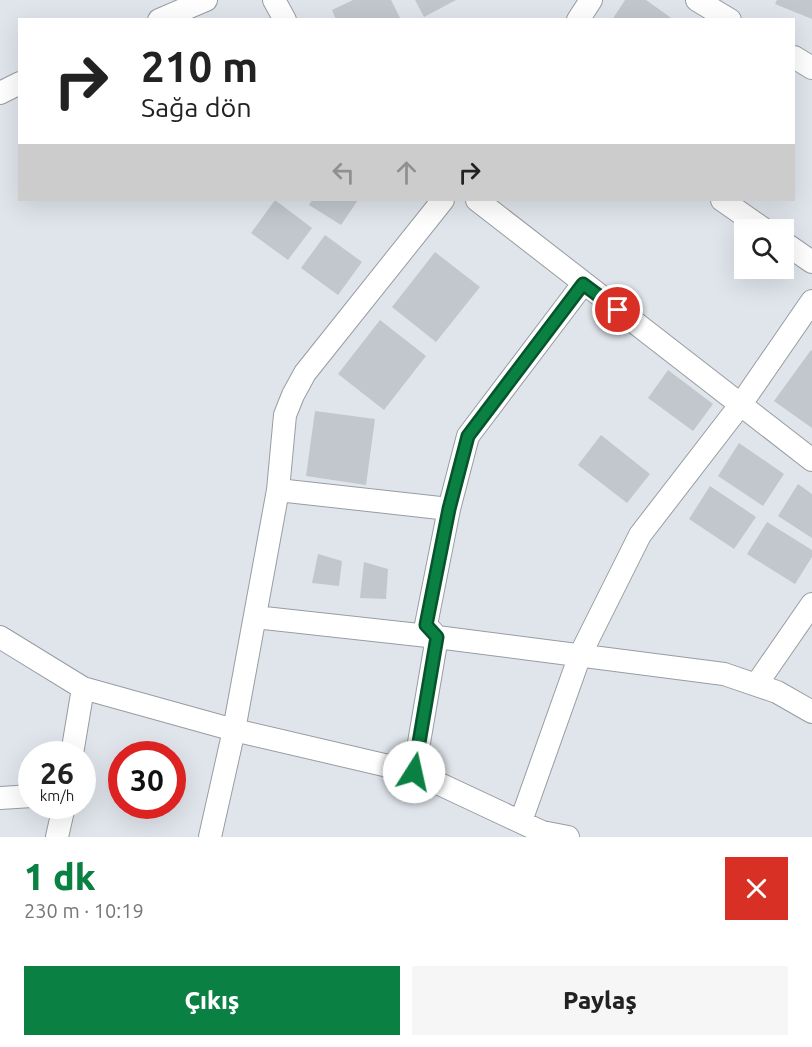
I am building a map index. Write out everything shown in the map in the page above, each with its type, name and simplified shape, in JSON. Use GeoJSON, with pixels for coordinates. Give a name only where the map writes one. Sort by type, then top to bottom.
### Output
{"type":"FeatureCollection","features":[{"type":"Feature","properties":{"kind":"street"},"geometry":{"type":"LineString","coordinates":[[164,18],[206,0]]}},
{"type":"Feature","properties":{"kind":"street"},"geometry":{"type":"LineString","coordinates":[[274,0],[284,18]]}},
{"type":"Feature","properties":{"kind":"street"},"geometry":{"type":"LineString","coordinates":[[579,18],[591,0]]}},
{"type":"Feature","properties":{"kind":"street"},"geometry":{"type":"LineString","coordinates":[[697,0],[727,18]]}},
{"type":"Feature","properties":{"kind":"street"},"geometry":{"type":"LineString","coordinates":[[795,58],[812,68]]}},
{"type":"Feature","properties":{"kind":"street"},"geometry":{"type":"LineString","coordinates":[[0,93],[18,84]]}},
{"type":"Feature","properties":{"kind":"street"},"geometry":{"type":"LineString","coordinates":[[210,837],[234,730],[278,490],[285,415],[305,373],[439,201]]}},
{"type":"Feature","properties":{"kind":"street"},"geometry":{"type":"LineString","coordinates":[[478,201],[812,460]]}},
{"type":"Feature","properties":{"kind":"street"},"geometry":{"type":"LineString","coordinates":[[723,201],[749,219]]}},
{"type":"Feature","properties":{"kind":"street"},"geometry":{"type":"LineString","coordinates":[[794,250],[812,262]]}},
{"type":"Feature","properties":{"kind":"street"},"geometry":{"type":"LineString","coordinates":[[437,637],[426,625],[449,509],[468,436],[583,284]]}},
{"type":"Feature","properties":{"kind":"street"},"geometry":{"type":"LineString","coordinates":[[521,821],[580,655],[640,535],[741,404],[812,301]]}},
{"type":"Feature","properties":{"kind":"street"},"geometry":{"type":"LineString","coordinates":[[278,490],[449,509]]}},
{"type":"Feature","properties":{"kind":"street"},"geometry":{"type":"LineString","coordinates":[[756,685],[812,604]]}},
{"type":"Feature","properties":{"kind":"street"},"geometry":{"type":"LineString","coordinates":[[255,617],[437,637],[724,674],[777,692],[812,712]]}},
{"type":"Feature","properties":{"kind":"street"},"geometry":{"type":"LineString","coordinates":[[0,636],[83,688],[234,730],[414,772],[542,832],[568,837]]}},
{"type":"Feature","properties":{"kind":"street"},"geometry":{"type":"LineString","coordinates":[[414,772],[437,637]]}},
{"type":"Feature","properties":{"kind":"street"},"geometry":{"type":"LineString","coordinates":[[74,741],[83,688]]}},
{"type":"Feature","properties":{"kind":"street"},"geometry":{"type":"LineString","coordinates":[[0,798],[18,797]]}},
{"type":"Feature","properties":{"kind":"street"},"geometry":{"type":"LineString","coordinates":[[57,837],[61,819]]}},
{"type":"Feature","properties":{"kind":"building"},"geometry":{"type":"Polygon","coordinates":[[[353,0],[391,0],[400,18],[335,18],[332,10],[353,0]]]}},
{"type":"Feature","properties":{"kind":"building"},"geometry":{"type":"Polygon","coordinates":[[[415,0],[456,0],[424,17],[415,0]]]}},
{"type":"Feature","properties":{"kind":"building"},"geometry":{"type":"Polygon","coordinates":[[[625,0],[646,0],[671,18],[613,18],[625,0]]]}},
{"type":"Feature","properties":{"kind":"building"},"geometry":{"type":"Polygon","coordinates":[[[777,0],[812,0],[812,19],[775,4],[777,0]]]}},
{"type":"Feature","properties":{"kind":"building"},"geometry":{"type":"Polygon","coordinates":[[[274,201],[312,228],[288,260],[251,233],[274,201]]]}},
{"type":"Feature","properties":{"kind":"building"},"geometry":{"type":"Polygon","coordinates":[[[311,201],[357,201],[341,225],[309,205],[311,201]]]}},
{"type":"Feature","properties":{"kind":"building"},"geometry":{"type":"Polygon","coordinates":[[[325,235],[362,262],[338,295],[301,268],[325,235]]]}},
{"type":"Feature","properties":{"kind":"building"},"geometry":{"type":"Polygon","coordinates":[[[435,252],[480,287],[436,342],[392,307],[435,252]]]}},
{"type":"Feature","properties":{"kind":"building"},"geometry":{"type":"Polygon","coordinates":[[[380,320],[426,356],[384,410],[338,374],[380,320]]]}},
{"type":"Feature","properties":{"kind":"building"},"geometry":{"type":"Polygon","coordinates":[[[812,351],[812,428],[774,401],[812,351]]]}},
{"type":"Feature","properties":{"kind":"building"},"geometry":{"type":"Polygon","coordinates":[[[668,370],[713,404],[693,431],[648,398],[668,370]]]}},
{"type":"Feature","properties":{"kind":"building"},"geometry":{"type":"Polygon","coordinates":[[[315,411],[375,419],[366,485],[306,476],[315,411]]]}},
{"type":"Feature","properties":{"kind":"building"},"geometry":{"type":"Polygon","coordinates":[[[601,435],[650,474],[627,503],[578,465],[601,435]]]}},
{"type":"Feature","properties":{"kind":"building"},"geometry":{"type":"Polygon","coordinates":[[[739,443],[784,474],[763,506],[718,476],[739,443]]]}},
{"type":"Feature","properties":{"kind":"building"},"geometry":{"type":"Polygon","coordinates":[[[798,484],[812,494],[812,538],[778,516],[798,484]]]}},
{"type":"Feature","properties":{"kind":"building"},"geometry":{"type":"Polygon","coordinates":[[[710,486],[756,517],[734,549],[689,519],[710,486]]]}},
{"type":"Feature","properties":{"kind":"building"},"geometry":{"type":"Polygon","coordinates":[[[767,522],[812,550],[812,557],[795,584],[747,554],[767,522]]]}},
{"type":"Feature","properties":{"kind":"building"},"geometry":{"type":"Polygon","coordinates":[[[318,554],[342,561],[339,586],[312,583],[318,554]]]}},
{"type":"Feature","properties":{"kind":"building"},"geometry":{"type":"Polygon","coordinates":[[[364,562],[388,569],[386,599],[360,598],[364,562]]]}},
{"type":"Feature","properties":{"kind":"route"},"geometry":{"type":"LineString","coordinates":[[414,772],[437,637],[426,625],[449,509],[468,436],[583,284],[618,310]]}}]}
